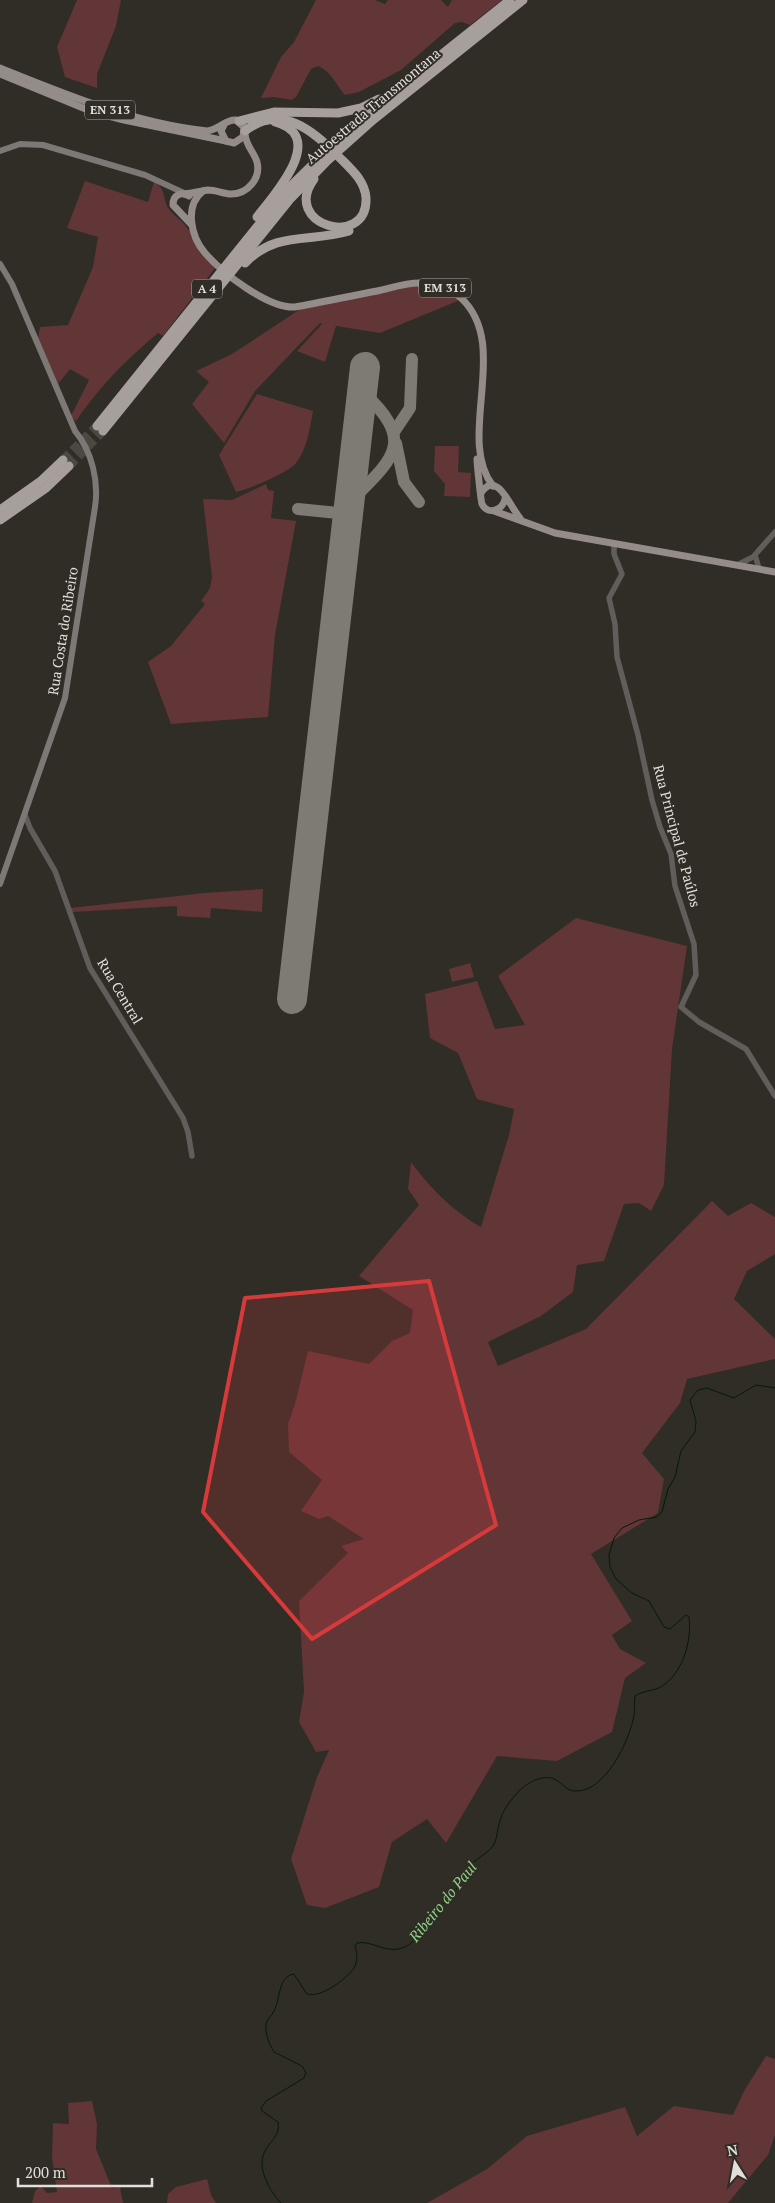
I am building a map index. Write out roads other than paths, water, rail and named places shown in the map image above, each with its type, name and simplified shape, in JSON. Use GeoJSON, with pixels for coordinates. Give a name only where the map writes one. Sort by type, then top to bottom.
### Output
{"type":"FeatureCollection","features":[{"type":"Feature","properties":{"kind":"highway","name":"Autoestrada Transmontana"},"geometry":{"type":"LineString","coordinates":[[345,142],[435,70],[478,26],[510,0]]}},
{"type":"Feature","properties":{"kind":"highway","name":"Autoestrada Transmontana"},"geometry":{"type":"LineString","coordinates":[[100,429],[286,192],[325,161],[466,39],[523,0]]}},
{"type":"Feature","properties":{"kind":"highway"},"geometry":{"type":"LineString","coordinates":[[245,132],[253,125],[276,112],[334,114],[365,107],[466,39]]}},
{"type":"Feature","properties":{"kind":"highway"},"geometry":{"type":"LineString","coordinates":[[157,358],[246,262],[258,252],[272,244],[288,239],[348,232],[362,223],[369,213],[371,198],[367,182],[360,172],[312,126],[294,117],[239,121]]}},
{"type":"Feature","properties":{"kind":"highway"},"geometry":{"type":"LineString","coordinates":[[265,118],[285,120],[308,128],[325,142],[358,177],[364,189],[365,207],[356,221],[344,227],[332,228],[321,223],[312,215],[308,206],[307,196],[311,184],[325,161]]}},
{"type":"Feature","properties":{"kind":"highway"},"geometry":{"type":"LineString","coordinates":[[157,358],[295,163],[298,147],[292,132],[280,123],[265,118]]}},
{"type":"Feature","properties":{"kind":"highway"},"geometry":{"type":"LineString","coordinates":[[0,510],[66,463],[46,488],[0,520]]}},
{"type":"Feature","properties":{"kind":"main road","name":"EN 313"},"geometry":{"type":"LineString","coordinates":[[0,68],[74,98],[118,113],[198,130],[211,130],[231,120],[239,121]]}},
{"type":"Feature","properties":{"kind":"main road","name":"EN 313"},"geometry":{"type":"LineString","coordinates":[[0,74],[93,112],[248,147]]}},
{"type":"Feature","properties":{"kind":"main road"},"geometry":{"type":"LineString","coordinates":[[173,202],[175,196],[184,194],[213,190],[234,194],[242,192],[251,186],[256,177],[257,167],[255,158],[248,147],[245,132],[239,121]]}},
{"type":"Feature","properties":{"kind":"main road"},"geometry":{"type":"LineString","coordinates":[[224,125],[222,135],[226,141]]}},
{"type":"Feature","properties":{"kind":"main road"},"geometry":{"type":"LineString","coordinates":[[234,143],[241,140],[245,132]]}},
{"type":"Feature","properties":{"kind":"main road"},"geometry":{"type":"LineString","coordinates":[[0,151],[20,144],[43,145],[145,175],[184,194],[191,199],[192,206]]}},
{"type":"Feature","properties":{"kind":"main road"},"geometry":{"type":"LineString","coordinates":[[164,184],[171,192],[174,208],[181,213],[187,212],[203,192]]}},
{"type":"Feature","properties":{"kind":"main road","name":"EM 313"},"geometry":{"type":"LineString","coordinates":[[192,206],[192,224],[201,248],[213,261],[269,303],[289,308],[418,283],[436,285],[458,295],[475,315],[482,336],[480,449],[477,465],[481,494],[480,500],[484,507],[522,520],[547,532],[775,572]]}},
{"type":"Feature","properties":{"kind":"main road","name":"EM 313"},"geometry":{"type":"LineString","coordinates":[[181,213],[192,224]]}},
{"type":"Feature","properties":{"kind":"main road","name":"Rua Costa do Ribeiro"},"geometry":{"type":"LineString","coordinates":[[0,264],[12,284],[75,431],[96,489],[96,507],[67,691],[0,884]]}},
{"type":"Feature","properties":{"kind":"main road","name":"EM 313"},"geometry":{"type":"LineString","coordinates":[[480,449],[484,474],[493,486],[503,491],[505,498],[522,520]]}},
{"type":"Feature","properties":{"kind":"main road"},"geometry":{"type":"LineString","coordinates":[[481,494],[486,488],[493,486]]}},
{"type":"Feature","properties":{"kind":"main road"},"geometry":{"type":"LineString","coordinates":[[494,511],[503,506],[505,498]]}},
{"type":"Feature","properties":{"kind":"street"},"geometry":{"type":"LineString","coordinates":[[750,567],[750,561],[775,532]]}},
{"type":"Feature","properties":{"kind":"street","name":"Rua Principal de Paúlos"},"geometry":{"type":"LineString","coordinates":[[614,544],[614,552],[622,574],[609,598],[615,622],[617,657],[638,735],[652,800],[671,854],[674,884],[693,940],[696,958],[696,978],[681,1007],[699,1022],[746,1049],[775,1096]]}},
{"type":"Feature","properties":{"kind":"street"},"geometry":{"type":"LineString","coordinates":[[735,565],[754,557]]}},
{"type":"Feature","properties":{"kind":"street"},"geometry":{"type":"LineString","coordinates":[[754,557],[759,569]]}},
{"type":"Feature","properties":{"kind":"street","name":"Rua Central"},"geometry":{"type":"LineString","coordinates":[[25,815],[33,835],[53,865],[90,968],[183,1118],[188,1132],[192,1156]]}},
{"type":"Feature","properties":{"kind":"street"},"geometry":{"type":"LineString","coordinates":[[20,829],[27,830],[33,835]]}},
{"type":"Feature","properties":{"kind":"waterway","name":"Ribeiro do Paul"},"geometry":{"type":"LineString","coordinates":[[281,2203],[269,2186],[262,2166],[264,2153],[278,2131],[278,2122],[262,2111],[261,2108],[266,2101],[304,2078],[306,2073],[302,2066],[274,2052],[267,2035],[267,2022],[276,2006],[280,1989],[285,1979],[294,1974],[306,1993],[311,1995],[318,1994],[333,1987],[352,1971],[357,1961],[355,1946],[357,1943],[369,1943],[392,1949],[405,1947],[416,1938],[427,1917],[453,1895],[464,1871],[493,1846],[502,1814],[521,1789],[533,1781],[547,1777],[575,1791],[586,1789],[606,1774],[621,1751],[632,1726],[635,1696],[661,1687],[675,1674],[684,1656],[690,1626],[689,1617],[686,1615],[670,1629],[664,1627],[649,1601],[632,1593],[616,1579],[610,1567],[609,1555],[614,1538],[622,1528],[639,1520],[656,1517],[662,1512],[668,1489],[675,1477],[681,1451],[695,1432],[696,1421],[690,1400],[698,1390],[707,1388],[734,1398],[756,1385],[775,1388]]}},
{"type":"Feature","properties":{"kind":"tunnel"},"geometry":{"type":"LineString","coordinates":[[63,460],[97,426]]}},
{"type":"Feature","properties":{"kind":"tunnel"},"geometry":{"type":"LineString","coordinates":[[69,466],[103,431]]}}]}
